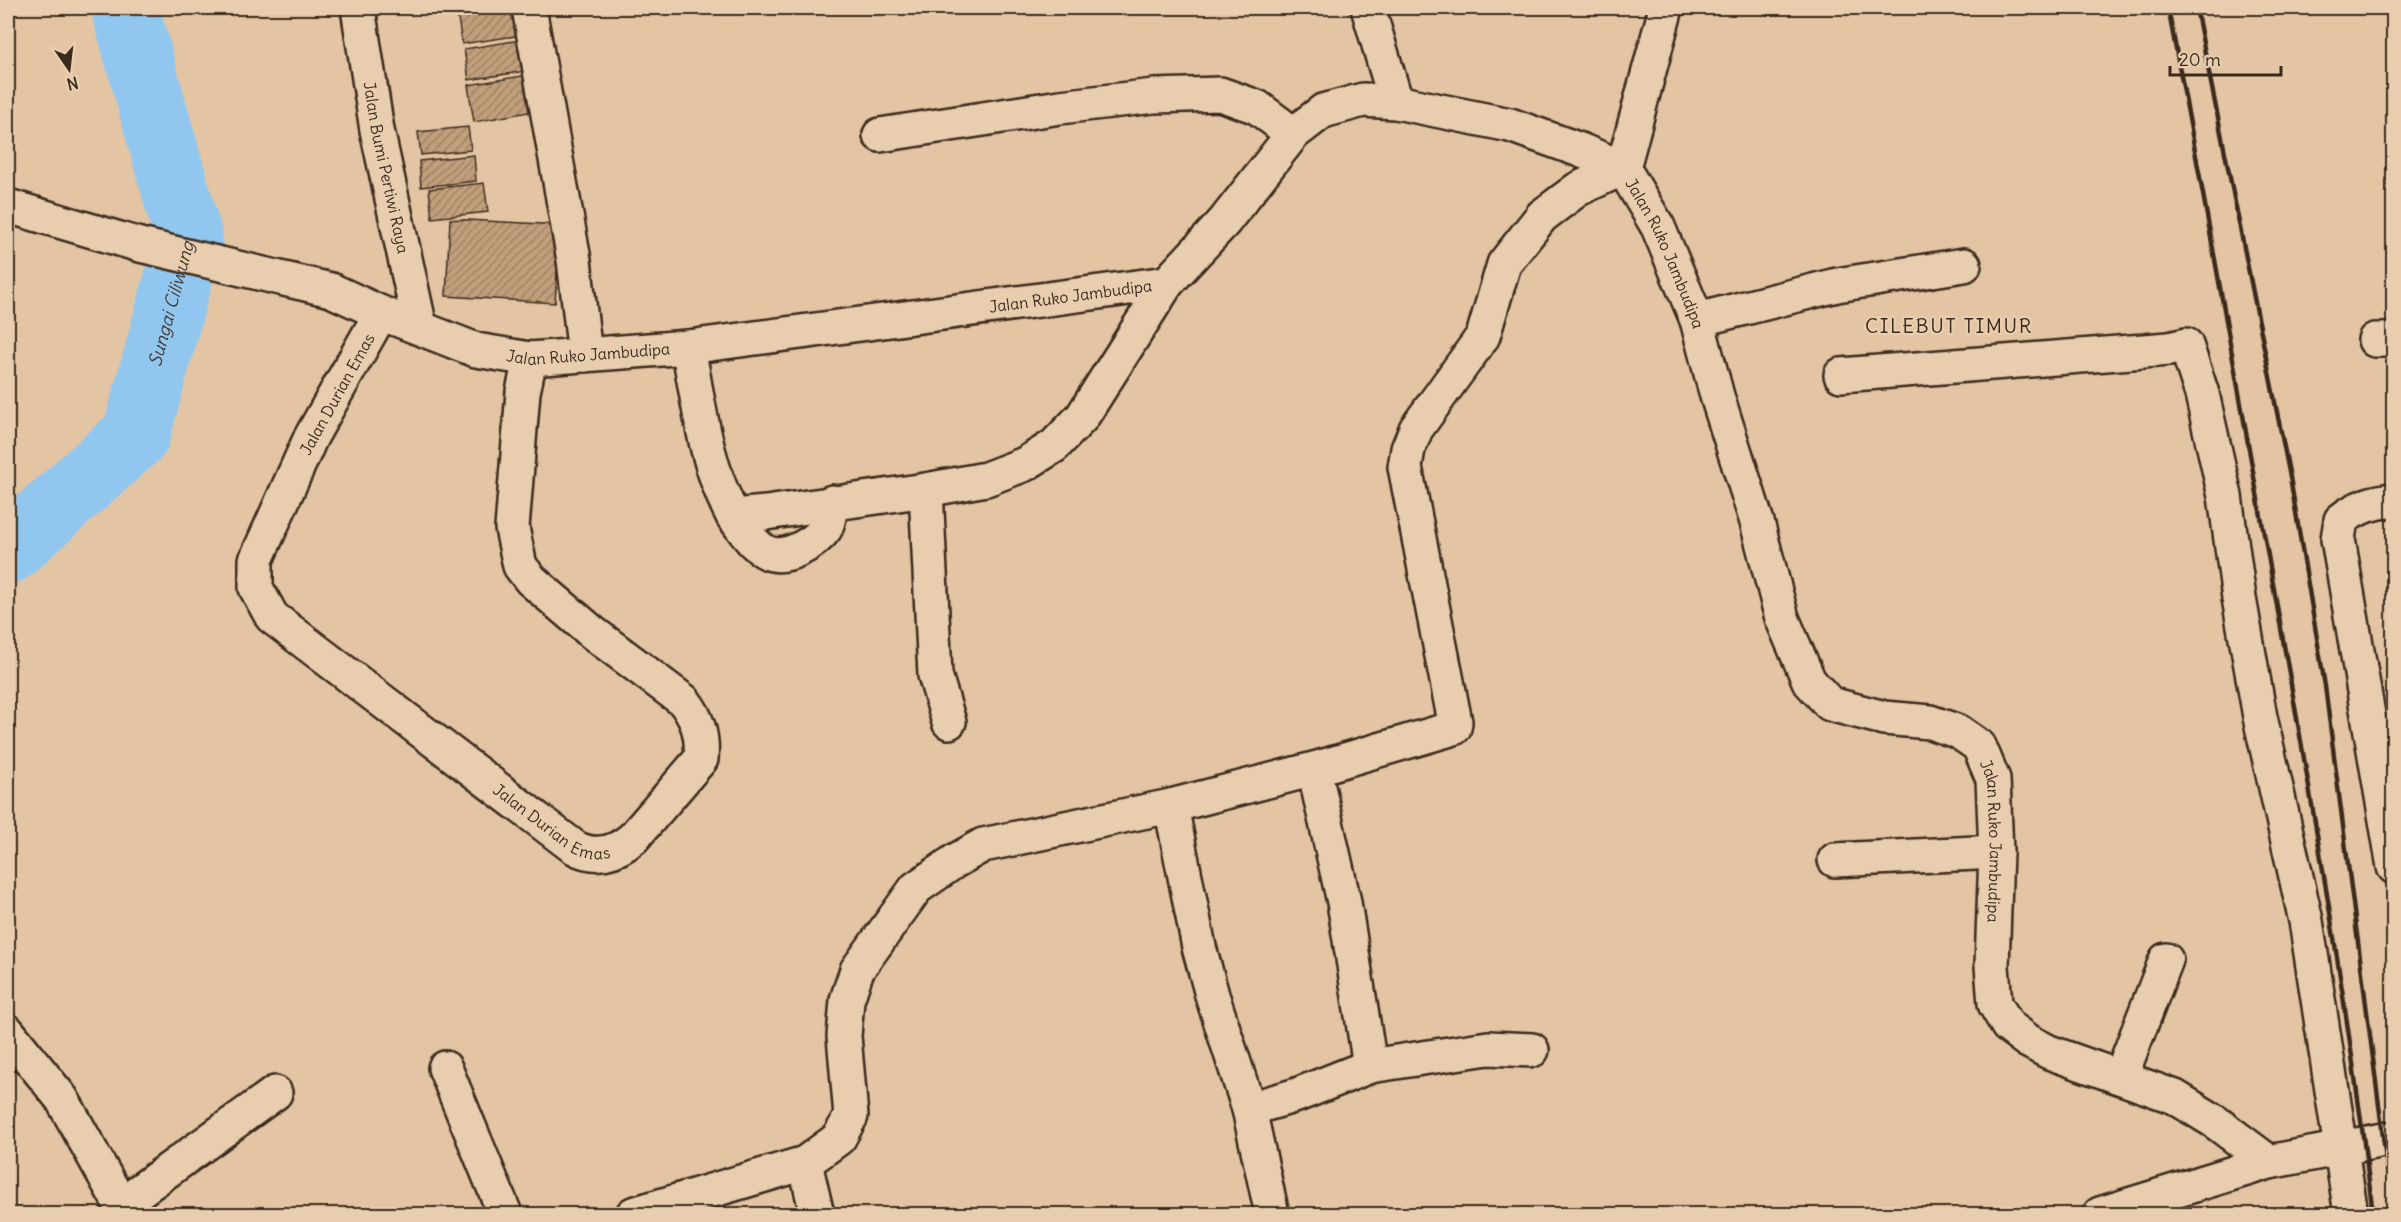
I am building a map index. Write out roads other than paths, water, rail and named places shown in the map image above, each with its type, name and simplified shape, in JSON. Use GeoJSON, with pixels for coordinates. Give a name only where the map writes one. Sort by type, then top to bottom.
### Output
{"type":"FeatureCollection","features":[{"type":"Feature","properties":{"kind":"street","name":"Jalan Bumi Pertiwi Raya"},"geometry":{"type":"LineString","coordinates":[[358,8],[377,130],[420,327]]}},
{"type":"Feature","properties":{"kind":"street"},"geometry":{"type":"LineString","coordinates":[[529,8],[568,225],[585,355]]}},
{"type":"Feature","properties":{"kind":"street"},"geometry":{"type":"LineString","coordinates":[[1368,8],[1396,102]]}},
{"type":"Feature","properties":{"kind":"street"},"geometry":{"type":"LineString","coordinates":[[633,1215],[805,1162],[838,1138],[851,1116],[844,1036],[847,1000],[857,970],[916,888],[955,861],[983,845],[1171,806],[1314,769],[1454,728],[1455,722],[1405,467],[1408,449],[1416,429],[1483,336],[1504,264],[1542,216],[1578,189],[1623,168],[1666,8]]}},
{"type":"Feature","properties":{"kind":"street"},"geometry":{"type":"LineString","coordinates":[[880,135],[1060,107],[1154,96],[1220,94],[1257,106],[1293,134]]}},
{"type":"Feature","properties":{"kind":"street","name":"Jalan Ruko Jambudipa"},"geometry":{"type":"LineString","coordinates":[[8,206],[140,245],[331,291],[476,350],[530,359],[688,347],[1167,283],[1224,222],[1293,134],[1323,111],[1363,100],[1396,102],[1510,125],[1623,168],[1658,227],[1697,320],[1782,618],[1809,681],[1830,704],[1884,718],[1930,722],[1959,732],[1978,746],[1993,779],[1996,852],[1992,966],[1995,1004],[2008,1026],[2028,1041],[2049,1052],[2080,1065],[2121,1076],[2175,1097],[2214,1121],[2269,1162]]}},
{"type":"Feature","properties":{"kind":"street"},"geometry":{"type":"LineString","coordinates":[[1697,320],[1837,285],[1964,265]]}},
{"type":"Feature","properties":{"kind":"street"},"geometry":{"type":"LineString","coordinates":[[733,516],[926,490],[986,478],[1025,464],[1054,446],[1082,417],[1167,283]]}},
{"type":"Feature","properties":{"kind":"street","name":"Jalan Durian Emas"},"geometry":{"type":"LineString","coordinates":[[381,313],[306,447],[256,560],[256,588],[272,617],[574,847],[586,854],[598,854],[621,848],[633,838],[701,759],[702,743],[693,713],[684,701],[593,633],[531,580],[520,566],[512,528],[523,392],[530,359]]}},
{"type":"Feature","properties":{"kind":"street"},"geometry":{"type":"LineString","coordinates":[[1841,375],[2169,349],[2186,345],[2202,394],[2225,496],[2239,598],[2260,717],[2307,921],[2351,1215]]}},
{"type":"Feature","properties":{"kind":"street"},"geometry":{"type":"LineString","coordinates":[[688,347],[708,455],[719,489],[733,516],[754,542],[771,554],[790,555],[807,545],[826,529],[832,502]]}},
{"type":"Feature","properties":{"kind":"street"},"geometry":{"type":"LineString","coordinates":[[926,490],[935,675],[949,722]]}},
{"type":"Feature","properties":{"kind":"street"},"geometry":{"type":"LineString","coordinates":[[2394,500],[2373,502],[2340,520],[2338,539],[2394,867]]}},
{"type":"Feature","properties":{"kind":"street"},"geometry":{"type":"LineString","coordinates":[[1314,769],[1344,902],[1370,1066]]}},
{"type":"Feature","properties":{"kind":"street"},"geometry":{"type":"LineString","coordinates":[[1171,806],[1199,947],[1249,1109],[1272,1215]]}},
{"type":"Feature","properties":{"kind":"street"},"geometry":{"type":"LineString","coordinates":[[1835,860],[1996,852]]}},
{"type":"Feature","properties":{"kind":"street"},"geometry":{"type":"LineString","coordinates":[[2121,1076],[2166,960]]}},
{"type":"Feature","properties":{"kind":"street"},"geometry":{"type":"LineString","coordinates":[[8,1032],[62,1099],[123,1210],[275,1093]]}},
{"type":"Feature","properties":{"kind":"street"},"geometry":{"type":"LineString","coordinates":[[1249,1109],[1297,1095],[1370,1066],[1488,1048],[1532,1050]]}},
{"type":"Feature","properties":{"kind":"street"},"geometry":{"type":"LineString","coordinates":[[445,1068],[505,1215]]}},
{"type":"Feature","properties":{"kind":"street"},"geometry":{"type":"LineString","coordinates":[[2100,1215],[2269,1162],[2394,1138]]}},
{"type":"Feature","properties":{"kind":"street"},"geometry":{"type":"LineString","coordinates":[[805,1162],[817,1215]]}},
{"type":"Feature","properties":{"kind":"waterway","name":"Sungai Ciliwung"},"geometry":{"type":"LineString","coordinates":[[8,550],[136,435],[189,239],[125,8]]}},
{"type":"Feature","properties":{"kind":"railway"},"geometry":{"type":"LineString","coordinates":[[2168,8],[2223,301],[2316,826],[2341,981],[2373,1214]]}},
{"type":"Feature","properties":{"kind":"railway"},"geometry":{"type":"LineString","coordinates":[[2196,8],[2290,477],[2325,686],[2393,1214]]}},
{"type":"Feature","properties":{"kind":"district","name":"CILEBUT TIMUR"},"geometry":{"type":"Point","coordinates":[1949,326]}}]}
